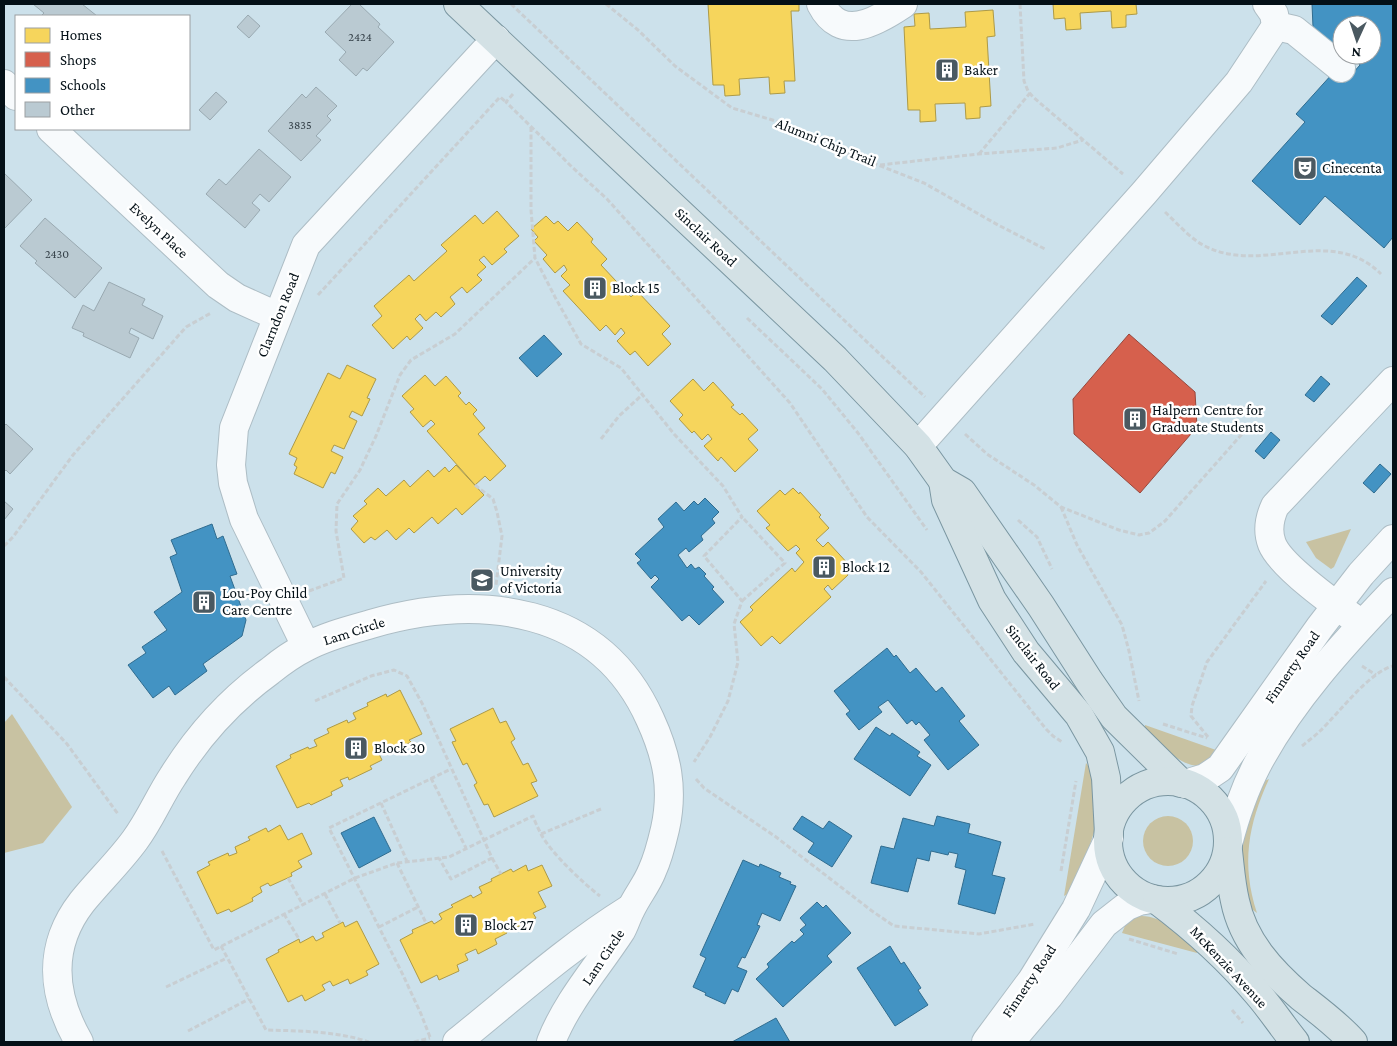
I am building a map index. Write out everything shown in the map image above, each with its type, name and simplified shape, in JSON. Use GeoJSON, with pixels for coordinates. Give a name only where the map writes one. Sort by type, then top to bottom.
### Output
{"type":"FeatureCollection","features":[{"type":"Feature","properties":{"kind":"main road","name":"Sinclair Road"},"geometry":{"type":"LineString","coordinates":[[458,4],[828,352],[918,446],[943,481],[962,492],[1041,606],[1089,682],[1114,717],[1183,784]]}},
{"type":"Feature","properties":{"kind":"main road","name":"Sinclair Road"},"geometry":{"type":"LineString","coordinates":[[943,481],[946,500],[992,600],[1026,652],[1079,715],[1100,752],[1106,778],[1109,836]]}},
{"type":"Feature","properties":{"kind":"main road"},"geometry":{"type":"LineString","coordinates":[[1156,783],[1183,784],[1206,795],[1217,807],[1226,828],[1228,846],[1220,871],[1204,889],[1181,899],[1154,899],[1138,892],[1120,876],[1112,862],[1109,836],[1117,810],[1134,793],[1156,783]]}},
{"type":"Feature","properties":{"kind":"main road","name":"McKenzie Avenue"},"geometry":{"type":"LineString","coordinates":[[1228,846],[1235,902],[1242,926],[1251,942],[1261,957],[1285,983],[1328,1018],[1353,1042]]}},
{"type":"Feature","properties":{"kind":"main road","name":"McKenzie Avenue"},"geometry":{"type":"LineString","coordinates":[[1154,899],[1186,922],[1213,946],[1258,994],[1295,1042]]}},
{"type":"Feature","properties":{"kind":"street"},"geometry":{"type":"LineString","coordinates":[[821,4],[826,14],[843,25],[861,26],[880,19],[903,4]]}},
{"type":"Feature","properties":{"kind":"street"},"geometry":{"type":"LineString","coordinates":[[918,446],[1144,192],[1239,82],[1271,15],[1294,30],[1341,68]]}},
{"type":"Feature","properties":{"kind":"street","name":"Clarndon Road"},"geometry":{"type":"LineString","coordinates":[[306,646],[244,519],[233,483],[231,465],[234,428],[306,245],[496,39]]}},
{"type":"Feature","properties":{"kind":"street"},"geometry":{"type":"LineString","coordinates":[[4,84],[15,95]]}},
{"type":"Feature","properties":{"kind":"street","name":"Evelyn Place"},"geometry":{"type":"LineString","coordinates":[[52,130],[218,285],[237,298],[277,316]]}},
{"type":"Feature","properties":{"kind":"street"},"geometry":{"type":"LineString","coordinates":[[1362,624],[1336,606],[1283,561],[1272,544],[1269,534],[1271,515],[1275,506],[1393,381]]}},
{"type":"Feature","properties":{"kind":"street","name":"Finnerty Road"},"geometry":{"type":"LineString","coordinates":[[1183,784],[1205,778],[1220,768],[1336,606],[1361,574],[1393,539]]}},
{"type":"Feature","properties":{"kind":"street"},"geometry":{"type":"LineString","coordinates":[[1361,574],[1393,592]]}},
{"type":"Feature","properties":{"kind":"street","name":"Finnerty Road"},"geometry":{"type":"LineString","coordinates":[[1228,846],[1238,810],[1248,784],[1279,728],[1362,624],[1393,592]]}},
{"type":"Feature","properties":{"kind":"street","name":"Lam Circle"},"geometry":{"type":"LineString","coordinates":[[79,1042],[69,1026],[59,998],[57,972],[63,937],[70,921],[82,903],[141,830],[189,750],[212,722],[252,684],[306,646],[337,634],[397,617],[425,611],[458,608],[526,614],[555,624],[582,639],[607,658],[627,679],[645,707],[666,758],[668,804],[665,828],[652,872],[631,908],[623,929],[571,1003],[551,1042]]}},
{"type":"Feature","properties":{"kind":"street","name":"Finnerty Road"},"geometry":{"type":"LineString","coordinates":[[986,1042],[1032,980],[1076,909],[1109,836]]}},
{"type":"Feature","properties":{"kind":"street","name":"Finnerty Road"},"geometry":{"type":"LineString","coordinates":[[1010,1042],[1049,996],[1104,924],[1127,906],[1139,901],[1154,899]]}},
{"type":"Feature","properties":{"kind":"street","name":"Lam Circle"},"geometry":{"type":"LineString","coordinates":[[457,1042],[544,972],[612,920],[631,908]]}},
{"type":"Feature","properties":{"kind":"street","name":"Lam Circle"},"geometry":{"type":"LineString","coordinates":[[544,972],[571,1003]]}},
{"type":"Feature","properties":{"kind":"path"},"geometry":{"type":"LineString","coordinates":[[511,4],[987,454],[1061,507],[1119,530],[1139,534],[1149,533],[1165,521],[1242,434]]}},
{"type":"Feature","properties":{"kind":"path","name":"Alumni Chip Trail"},"geometry":{"type":"LineString","coordinates":[[606,4],[638,30],[674,66],[732,108],[786,124],[837,149],[879,165],[978,154],[1057,148],[1084,140],[1030,93]]}},
{"type":"Feature","properties":{"kind":"path"},"geometry":{"type":"LineString","coordinates":[[978,154],[1030,93],[1024,81],[1020,4]]}},
{"type":"Feature","properties":{"kind":"path"},"geometry":{"type":"LineString","coordinates":[[506,102],[532,74]]}},
{"type":"Feature","properties":{"kind":"path"},"geometry":{"type":"LineString","coordinates":[[317,296],[500,97],[608,199],[790,403],[867,517],[921,572],[1052,736],[1066,745]]}},
{"type":"Feature","properties":{"kind":"path"},"geometry":{"type":"LineString","coordinates":[[531,127],[531,210],[535,258],[581,344],[620,368],[674,434],[723,486],[742,517],[785,563],[742,601],[734,624],[738,662],[728,701],[710,737],[689,770]]}},
{"type":"Feature","properties":{"kind":"path"},"geometry":{"type":"LineString","coordinates":[[879,165],[924,183],[1045,249]]}},
{"type":"Feature","properties":{"kind":"path"},"geometry":{"type":"LineString","coordinates":[[1209,248],[1229,254],[1249,255],[1323,250],[1339,251],[1364,260],[1381,274]]}},
{"type":"Feature","properties":{"kind":"path"},"geometry":{"type":"LineString","coordinates":[[284,600],[344,578],[336,530],[337,504],[360,470],[376,436],[400,375],[411,360],[454,334],[535,258]]}},
{"type":"Feature","properties":{"kind":"path"},"geometry":{"type":"LineString","coordinates":[[4,546],[74,455],[186,327],[237,298]]}},
{"type":"Feature","properties":{"kind":"path"},"geometry":{"type":"LineString","coordinates":[[745,315],[822,390],[858,433],[928,532]]}},
{"type":"Feature","properties":{"kind":"path"},"geometry":{"type":"LineString","coordinates":[[601,439],[619,416],[642,395]]}},
{"type":"Feature","properties":{"kind":"path"},"geometry":{"type":"LineString","coordinates":[[1196,410],[1261,406]]}},
{"type":"Feature","properties":{"kind":"path"},"geometry":{"type":"LineString","coordinates":[[475,485],[494,499],[502,536],[492,610]]}},
{"type":"Feature","properties":{"kind":"path"},"geometry":{"type":"LineString","coordinates":[[1061,507],[1077,545],[1122,625],[1139,702]]}},
{"type":"Feature","properties":{"kind":"path"},"geometry":{"type":"LineString","coordinates":[[742,517],[704,556],[742,601]]}},
{"type":"Feature","properties":{"kind":"path"},"geometry":{"type":"LineString","coordinates":[[1209,739],[1191,716],[1192,706],[1208,662],[1262,586],[1283,561]]}},
{"type":"Feature","properties":{"kind":"path"},"geometry":{"type":"LineString","coordinates":[[996,659],[997,668]]}},
{"type":"Feature","properties":{"kind":"path"},"geometry":{"type":"LineString","coordinates":[[1299,748],[1320,732],[1357,692],[1386,668],[1393,666]]}},
{"type":"Feature","properties":{"kind":"path"},"geometry":{"type":"LineString","coordinates":[[315,701],[371,676],[394,670],[407,676],[423,705],[501,874]]}},
{"type":"Feature","properties":{"kind":"path"},"geometry":{"type":"LineString","coordinates":[[4,677],[67,744],[141,830],[214,950],[355,878],[397,863],[449,857],[533,816],[541,834],[577,876],[603,899]]}},
{"type":"Feature","properties":{"kind":"path"},"geometry":{"type":"LineString","coordinates":[[432,1042],[418,1007],[330,828],[451,769]]}},
{"type":"Feature","properties":{"kind":"path"},"geometry":{"type":"LineString","coordinates":[[694,776],[704,788],[776,837],[872,912],[894,926],[979,934],[1042,923]]}},
{"type":"Feature","properties":{"kind":"path"},"geometry":{"type":"LineString","coordinates":[[431,778],[466,848]]}},
{"type":"Feature","properties":{"kind":"path"},"geometry":{"type":"LineString","coordinates":[[382,803],[407,861]]}},
{"type":"Feature","properties":{"kind":"path"},"geometry":{"type":"LineString","coordinates":[[541,834],[601,809]]}},
{"type":"Feature","properties":{"kind":"path"},"geometry":{"type":"LineString","coordinates":[[439,858],[451,879],[492,858]]}},
{"type":"Feature","properties":{"kind":"path"},"geometry":{"type":"LineString","coordinates":[[397,863],[426,923]]}},
{"type":"Feature","properties":{"kind":"path"},"geometry":{"type":"LineString","coordinates":[[288,878],[302,905]]}},
{"type":"Feature","properties":{"kind":"path"},"geometry":{"type":"LineString","coordinates":[[325,894],[340,924]]}},
{"type":"Feature","properties":{"kind":"path"},"geometry":{"type":"LineString","coordinates":[[379,927],[418,907]]}},
{"type":"Feature","properties":{"kind":"path"},"geometry":{"type":"LineString","coordinates":[[284,914],[299,939]]}},
{"type":"Feature","properties":{"kind":"path"},"geometry":{"type":"LineString","coordinates":[[221,946],[266,1030],[324,1032],[369,1042]]}},
{"type":"Feature","properties":{"kind":"path"},"geometry":{"type":"LineString","coordinates":[[166,987],[228,958]]}},
{"type":"Feature","properties":{"kind":"path"},"geometry":{"type":"LineString","coordinates":[[188,1031],[249,999]]}},
{"type":"Feature","properties":{"kind":"path"},"geometry":{"type":"LineString","coordinates":[[414,1042],[430,1038]]}},
{"type":"Feature","properties":{"kind":"shaded area"},"geometry":{"type":"Polygon","coordinates":[[[1351,529],[1334,567],[1331,569],[1316,558],[1306,542],[1351,529]]]}},
{"type":"Feature","properties":{"kind":"shaded area"},"geometry":{"type":"Polygon","coordinates":[[[12,714],[72,807],[43,843],[4,853],[4,723],[12,714]]]}},
{"type":"Feature","properties":{"kind":"shaded area"},"geometry":{"type":"Polygon","coordinates":[[[1145,725],[1216,750],[1211,759],[1205,764],[1198,766],[1190,764],[1174,756],[1151,739],[1145,725]]]}},
{"type":"Feature","properties":{"kind":"shaded area"},"geometry":{"type":"Polygon","coordinates":[[[1086,763],[1089,767],[1092,767],[1097,822],[1086,858],[1072,891],[1064,896],[1086,763]]]}},
{"type":"Feature","properties":{"kind":"shaded area"},"geometry":{"type":"Polygon","coordinates":[[[1269,779],[1256,812],[1249,845],[1249,878],[1257,913],[1249,907],[1241,866],[1241,844],[1260,783],[1269,779]]]}},
{"type":"Feature","properties":{"kind":"shaded area"},"geometry":{"type":"Polygon","coordinates":[[[1168,816],[1177,818],[1188,827],[1193,841],[1191,850],[1182,861],[1168,866],[1159,864],[1148,855],[1143,841],[1145,832],[1154,821],[1168,816]]]}},
{"type":"Feature","properties":{"kind":"shaded area"},"geometry":{"type":"Polygon","coordinates":[[[1140,916],[1155,918],[1170,926],[1196,944],[1197,953],[1122,933],[1127,921],[1140,916]]]}},
{"type":"Feature","properties":{"kind":"building: Homes"},"geometry":{"type":"Polygon","coordinates":[[[708,4],[799,4],[799,11],[791,11],[795,81],[784,81],[785,93],[770,94],[769,77],[739,79],[740,95],[725,96],[724,85],[713,85],[708,4]]]}},
{"type":"Feature","properties":{"kind":"building: Homes"},"geometry":{"type":"Polygon","coordinates":[[[1053,4],[1136,4],[1137,14],[1126,15],[1126,27],[1112,28],[1111,11],[1080,13],[1081,29],[1066,30],[1065,18],[1054,19],[1053,4]]]}},
{"type":"Feature","properties":{"kind":"building: Homes","name":"Baker"},"geometry":{"type":"Polygon","coordinates":[[[993,10],[995,36],[987,37],[991,106],[980,107],[980,118],[966,119],[965,103],[935,104],[936,121],[920,122],[920,110],[908,110],[904,27],[915,26],[914,14],[929,13],[930,29],[966,27],[965,12],[993,10]]]}},
{"type":"Feature","properties":{"kind":"building: Homes"},"geometry":{"type":"Polygon","coordinates":[[[497,211],[519,236],[504,249],[507,252],[492,265],[484,256],[479,260],[486,267],[477,275],[482,280],[467,293],[462,287],[450,297],[455,304],[441,317],[436,312],[426,321],[420,314],[415,319],[423,328],[410,340],[407,336],[393,349],[372,325],[382,316],[374,306],[409,275],[414,281],[447,251],[441,245],[475,215],[483,224],[497,211]]]}},
{"type":"Feature","properties":{"kind":"building: Homes","name":"Block 15"},"geometry":{"type":"Polygon","coordinates":[[[546,216],[554,224],[558,221],[568,231],[577,222],[593,239],[591,242],[607,259],[601,265],[631,297],[637,291],[670,326],[662,334],[671,344],[648,366],[635,351],[630,355],[617,341],[625,333],[621,328],[615,335],[606,325],[600,331],[563,291],[570,285],[561,276],[567,270],[564,265],[555,273],[543,259],[547,255],[534,241],[538,237],[531,229],[546,216]]]}},
{"type":"Feature","properties":{"kind":"building: Homes"},"geometry":{"type":"Polygon","coordinates":[[[347,365],[376,379],[367,398],[370,399],[362,416],[352,411],[349,417],[357,421],[344,449],[334,445],[331,451],[343,457],[335,474],[331,472],[323,488],[294,474],[297,467],[294,465],[297,458],[289,454],[328,373],[340,379],[347,365]]]}},
{"type":"Feature","properties":{"kind":"building: Homes"},"geometry":{"type":"Polygon","coordinates":[[[425,375],[435,386],[446,376],[461,393],[458,396],[466,405],[469,402],[477,410],[473,414],[485,428],[478,434],[506,466],[490,481],[485,476],[475,485],[427,431],[435,424],[431,420],[423,427],[410,412],[414,409],[402,396],[425,375]]]}},
{"type":"Feature","properties":{"kind":"building: Homes"},"geometry":{"type":"Polygon","coordinates":[[[693,379],[704,391],[713,382],[734,405],[731,407],[740,415],[742,413],[758,430],[748,439],[758,450],[735,472],[721,457],[718,461],[704,446],[712,439],[708,434],[702,440],[694,431],[692,433],[679,419],[683,415],[670,401],[693,379]]]}},
{"type":"Feature","properties":{"kind":"building: Homes"},"geometry":{"type":"Polygon","coordinates":[[[456,465],[484,495],[462,515],[456,508],[438,524],[432,517],[414,533],[409,528],[396,540],[387,530],[375,540],[371,537],[364,543],[351,529],[358,521],[353,516],[367,504],[364,501],[378,488],[386,496],[404,480],[410,487],[428,470],[434,477],[445,467],[449,472],[456,465]]]}},
{"type":"Feature","properties":{"kind":"building: Homes","name":"Block 12"},"geometry":{"type":"Polygon","coordinates":[[[793,488],[799,494],[800,492],[821,515],[819,517],[829,528],[816,540],[823,547],[828,542],[850,566],[845,571],[848,575],[832,590],[828,585],[824,589],[831,597],[780,644],[772,636],[761,646],[740,622],[753,610],[750,607],[792,568],[795,572],[804,562],[796,553],[800,549],[796,545],[788,551],[766,528],[770,525],[757,511],[780,490],[785,495],[793,488]]]}},
{"type":"Feature","properties":{"kind":"building: Homes","name":"Block 30"},"geometry":{"type":"Polygon","coordinates":[[[400,690],[422,734],[389,753],[388,750],[379,754],[382,760],[370,766],[372,769],[349,780],[348,777],[340,780],[343,786],[331,792],[332,795],[311,805],[309,803],[297,808],[276,766],[291,758],[290,755],[308,747],[309,749],[317,746],[314,740],[329,733],[327,729],[347,720],[348,723],[356,719],[353,713],[368,706],[367,703],[386,694],[387,697],[400,690]]]}},
{"type":"Feature","properties":{"kind":"building: Homes"},"geometry":{"type":"Polygon","coordinates":[[[493,708],[500,723],[506,721],[515,739],[511,742],[523,765],[528,763],[537,781],[531,783],[538,796],[494,817],[488,804],[484,805],[474,785],[477,783],[467,763],[463,765],[452,742],[456,741],[450,729],[493,708]]]}},
{"type":"Feature","properties":{"kind":"building: Homes"},"geometry":{"type":"Polygon","coordinates":[[[280,825],[288,840],[302,833],[312,854],[298,861],[302,867],[291,873],[292,876],[270,886],[268,883],[260,887],[262,892],[252,898],[253,901],[231,912],[229,909],[217,914],[197,872],[210,865],[208,862],[228,853],[229,856],[237,853],[235,847],[250,840],[248,837],[266,828],[268,832],[280,825]]]}},
{"type":"Feature","properties":{"kind":"building: Homes","name":"Block 27"},"geometry":{"type":"Polygon","coordinates":[[[526,865],[528,871],[542,865],[552,886],[538,892],[546,907],[533,913],[536,918],[517,927],[515,922],[505,928],[507,933],[495,939],[497,944],[478,954],[476,949],[465,954],[468,960],[457,965],[459,971],[439,980],[437,975],[421,983],[400,940],[413,933],[412,930],[432,921],[434,924],[442,919],[439,914],[453,907],[451,905],[471,895],[473,898],[482,893],[479,887],[492,881],[491,879],[511,869],[513,872],[526,865]]]}},
{"type":"Feature","properties":{"kind":"building: Homes"},"geometry":{"type":"Polygon","coordinates":[[[357,921],[379,964],[366,971],[368,975],[350,984],[348,979],[333,986],[330,981],[322,985],[325,990],[305,1001],[302,995],[288,1002],[266,959],[299,939],[300,943],[313,936],[316,941],[324,937],[322,933],[343,922],[345,927],[357,921]]]}},
{"type":"Feature","properties":{"kind":"building: Shops","name":"Halpern Centre for Graduate Students"},"geometry":{"type":"Polygon","coordinates":[[[1129,334],[1195,392],[1197,427],[1140,493],[1074,434],[1073,399],[1129,334]]]}},
{"type":"Feature","properties":{"kind":"building: Schools"},"geometry":{"type":"Polygon","coordinates":[[[1312,4],[1393,4],[1393,237],[1384,248],[1325,196],[1300,225],[1252,181],[1305,122],[1296,114],[1333,73],[1344,83],[1360,65],[1382,65],[1382,15],[1332,15],[1332,43],[1313,27],[1312,4]]]}},
{"type":"Feature","properties":{"kind":"building: Schools"},"geometry":{"type":"Polygon","coordinates":[[[1357,277],[1367,286],[1332,325],[1321,316],[1357,277]]]}},
{"type":"Feature","properties":{"kind":"building: Schools"},"geometry":{"type":"Polygon","coordinates":[[[544,335],[562,354],[537,377],[519,358],[544,335]]]}},
{"type":"Feature","properties":{"kind":"building: Schools"},"geometry":{"type":"Polygon","coordinates":[[[1321,376],[1330,384],[1314,402],[1305,395],[1321,376]]]}},
{"type":"Feature","properties":{"kind":"building: Schools"},"geometry":{"type":"Polygon","coordinates":[[[1271,432],[1280,440],[1264,459],[1255,451],[1271,432]]]}},
{"type":"Feature","properties":{"kind":"building: Schools"},"geometry":{"type":"Polygon","coordinates":[[[1380,464],[1391,474],[1374,493],[1363,483],[1380,464]]]}},
{"type":"Feature","properties":{"kind":"building: Schools"},"geometry":{"type":"Polygon","coordinates":[[[705,498],[719,512],[712,519],[715,523],[701,536],[703,540],[689,552],[686,548],[678,555],[687,568],[691,564],[695,569],[699,567],[706,574],[704,576],[714,587],[712,589],[724,602],[699,625],[689,615],[682,621],[651,587],[659,579],[655,575],[651,579],[637,563],[641,560],[635,554],[664,527],[658,519],[676,502],[684,511],[694,501],[698,505],[705,498]]]}},
{"type":"Feature","properties":{"kind":"building: Schools","name":"Lou-Poy Child Care Centre"},"geometry":{"type":"Polygon","coordinates":[[[212,524],[217,539],[223,536],[237,574],[230,576],[246,620],[242,636],[203,664],[207,671],[175,695],[169,686],[153,698],[128,665],[146,653],[142,647],[167,630],[154,612],[182,592],[170,557],[177,554],[171,540],[212,524]]]}},
{"type":"Feature","properties":{"kind":"building: Schools"},"geometry":{"type":"Polygon","coordinates":[[[887,648],[894,657],[896,655],[910,673],[916,668],[936,692],[942,687],[965,716],[959,721],[979,745],[948,770],[924,740],[930,735],[919,722],[916,725],[912,720],[907,724],[888,700],[878,707],[882,712],[859,730],[846,714],[850,711],[834,691],[887,648]]]}},
{"type":"Feature","properties":{"kind":"building: Schools"},"geometry":{"type":"Polygon","coordinates":[[[876,727],[890,736],[892,733],[920,752],[917,756],[931,765],[910,796],[854,759],[876,727]]]}},
{"type":"Feature","properties":{"kind":"building: Schools"},"geometry":{"type":"Polygon","coordinates":[[[802,816],[823,829],[829,821],[852,836],[832,867],[808,852],[814,843],[793,829],[802,816]]]}},
{"type":"Feature","properties":{"kind":"building: Schools"},"geometry":{"type":"Polygon","coordinates":[[[937,816],[970,824],[968,833],[1001,842],[992,875],[1005,878],[995,914],[958,904],[966,870],[955,867],[958,854],[949,852],[948,855],[931,851],[929,861],[917,858],[908,892],[871,883],[881,846],[894,849],[903,818],[934,826],[937,816]]]}},
{"type":"Feature","properties":{"kind":"building: Schools"},"geometry":{"type":"Polygon","coordinates":[[[374,817],[391,851],[359,868],[341,833],[374,817]]]}},
{"type":"Feature","properties":{"kind":"building: Schools"},"geometry":{"type":"Polygon","coordinates":[[[743,860],[759,867],[760,864],[781,873],[779,877],[796,886],[780,921],[762,913],[757,925],[760,926],[745,958],[742,957],[737,967],[747,971],[738,992],[732,989],[725,1004],[693,987],[706,958],[700,955],[743,860]]]}},
{"type":"Feature","properties":{"kind":"building: Schools"},"geometry":{"type":"Polygon","coordinates":[[[817,902],[823,908],[826,905],[851,933],[827,956],[832,962],[783,1007],[756,979],[769,967],[767,964],[792,941],[794,943],[804,934],[800,930],[806,925],[800,918],[817,902]]]}},
{"type":"Feature","properties":{"kind":"building: Schools"},"geometry":{"type":"Polygon","coordinates":[[[890,946],[901,964],[904,962],[921,988],[918,990],[928,1005],[895,1026],[857,968],[890,946]]]}},
{"type":"Feature","properties":{"kind":"building: Schools"},"geometry":{"type":"Polygon","coordinates":[[[776,1018],[790,1042],[732,1042],[776,1018]]]}},
{"type":"Feature","properties":{"kind":"building: Other"},"geometry":{"type":"Polygon","coordinates":[[[33,4],[82,4],[96,15],[42,15],[44,13],[33,4]]]}},
{"type":"Feature","properties":{"kind":"building: Other"},"geometry":{"type":"Polygon","coordinates":[[[352,4],[359,4],[380,24],[378,27],[394,42],[367,71],[363,68],[356,76],[339,60],[346,52],[325,32],[352,4]]]}},
{"type":"Feature","properties":{"kind":"building: Other"},"geometry":{"type":"Polygon","coordinates":[[[248,15],[260,26],[249,38],[237,27],[248,15]]]}},
{"type":"Feature","properties":{"kind":"building: Other"},"geometry":{"type":"Polygon","coordinates":[[[316,87],[337,106],[327,116],[331,120],[316,136],[321,140],[301,161],[268,131],[302,94],[306,98],[316,87]]]}},
{"type":"Feature","properties":{"kind":"building: Other"},"geometry":{"type":"Polygon","coordinates":[[[216,92],[227,102],[210,120],[199,110],[216,92]]]}},
{"type":"Feature","properties":{"kind":"building: Other"},"geometry":{"type":"Polygon","coordinates":[[[259,149],[291,177],[269,202],[260,194],[252,203],[260,210],[245,228],[206,194],[219,179],[226,185],[259,149]]]}},
{"type":"Feature","properties":{"kind":"building: Other"},"geometry":{"type":"Polygon","coordinates":[[[4,173],[32,200],[4,229],[4,173]]]}},
{"type":"Feature","properties":{"kind":"building: Other"},"geometry":{"type":"Polygon","coordinates":[[[45,218],[102,268],[75,298],[35,263],[37,261],[20,246],[45,218]]]}},
{"type":"Feature","properties":{"kind":"building: Other"},"geometry":{"type":"Polygon","coordinates":[[[109,282],[145,299],[142,305],[163,316],[153,339],[131,328],[129,333],[139,338],[130,358],[83,336],[84,333],[72,328],[83,305],[94,311],[109,282]]]}},
{"type":"Feature","properties":{"kind":"building: Other"},"geometry":{"type":"Polygon","coordinates":[[[6,424],[33,449],[10,474],[6,470],[4,472],[4,426],[6,424]]]}},
{"type":"Feature","properties":{"kind":"building: Other"},"geometry":{"type":"Polygon","coordinates":[[[4,501],[13,509],[4,520],[4,501]]]}},
{"type":"Feature","properties":{"kind":"place","name":"Baker"},"geometry":{"type":"Point","coordinates":[947,70]}},
{"type":"Feature","properties":{"kind":"place","name":"Cinecenta"},"geometry":{"type":"Point","coordinates":[1305,168]}},
{"type":"Feature","properties":{"kind":"place","name":"Block 15"},"geometry":{"type":"Point","coordinates":[595,288]}},
{"type":"Feature","properties":{"kind":"place","name":"Halpern Centre for Graduate Students"},"geometry":{"type":"Point","coordinates":[1135,419]}},
{"type":"Feature","properties":{"kind":"place","name":"Block 12"},"geometry":{"type":"Point","coordinates":[824,567]}},
{"type":"Feature","properties":{"kind":"place","name":"University of Victoria"},"geometry":{"type":"Point","coordinates":[482,580]}},
{"type":"Feature","properties":{"kind":"place","name":"Lou-Poy Child Care Centre"},"geometry":{"type":"Point","coordinates":[204,602]}},
{"type":"Feature","properties":{"kind":"place","name":"Block 30"},"geometry":{"type":"Point","coordinates":[356,748]}},
{"type":"Feature","properties":{"kind":"place","name":"Block 27"},"geometry":{"type":"Point","coordinates":[466,925]}}]}
